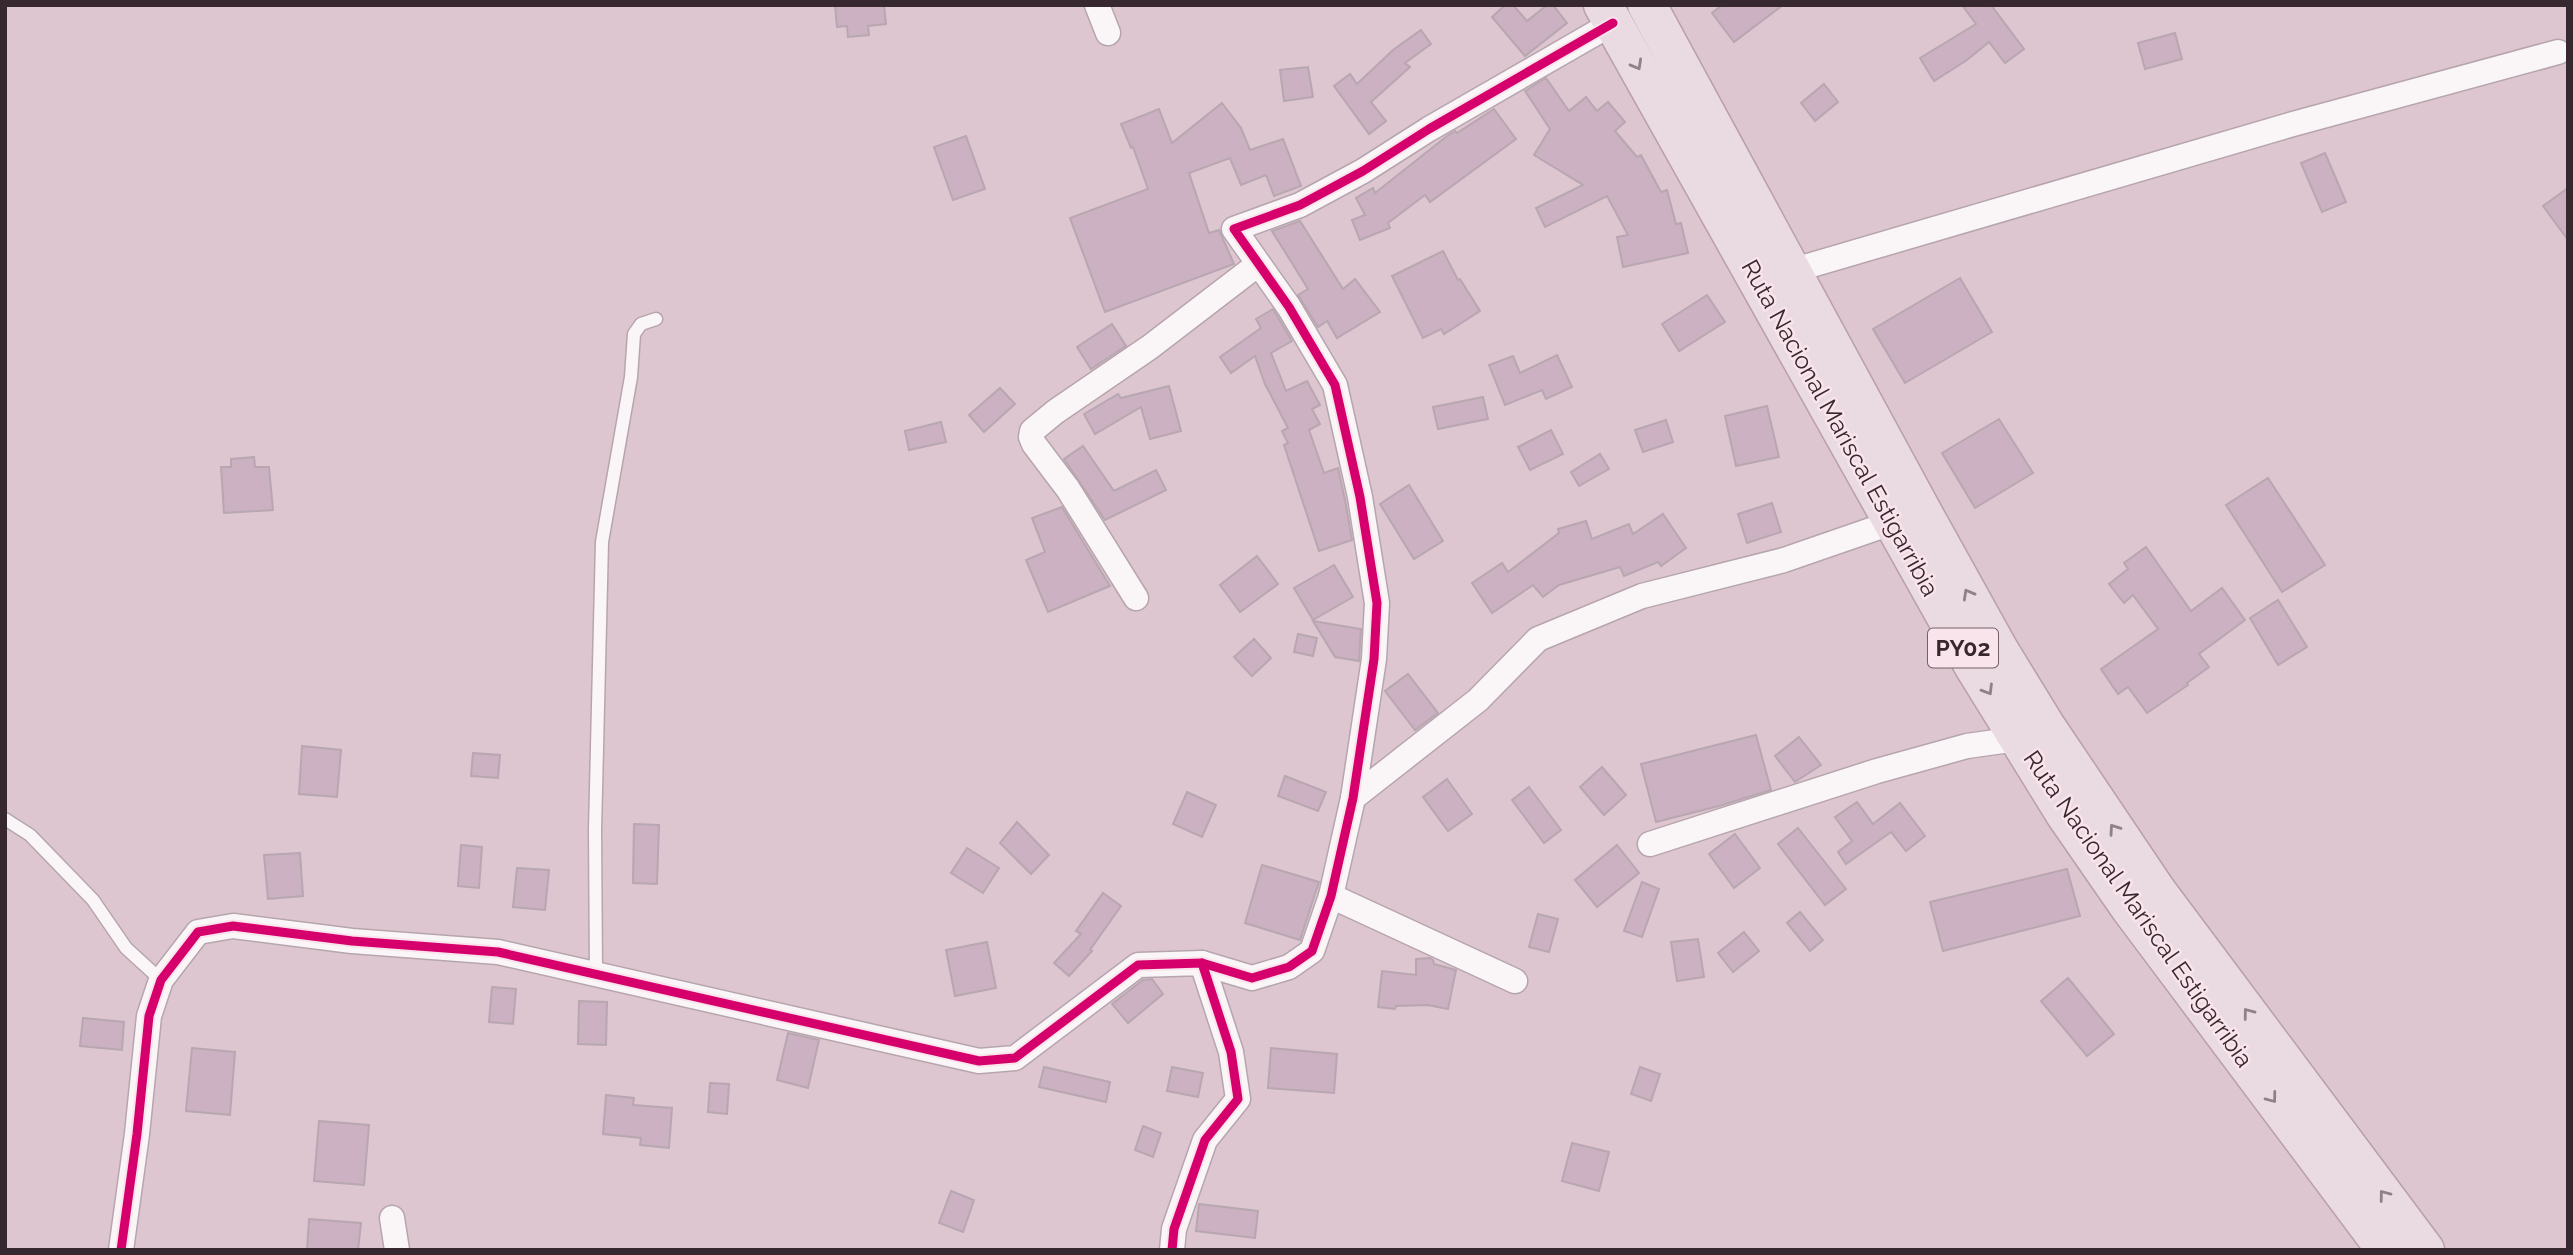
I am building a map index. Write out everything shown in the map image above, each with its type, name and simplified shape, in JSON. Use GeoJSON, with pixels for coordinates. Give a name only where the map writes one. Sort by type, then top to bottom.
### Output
{"type":"FeatureCollection","features":[{"type":"Feature","properties":{"kind":"highway","name":"Ruta Nacional Mariscal Estigarribia"},"geometry":{"type":"LineString","coordinates":[[1647,5],[1999,650],[2079,778],[2156,890],[2425,1250]]}},
{"type":"Feature","properties":{"kind":"highway","name":"Ruta Nacional Mariscal Estigarribia"},"geometry":{"type":"LineString","coordinates":[[1608,14],[2017,739],[2130,908],[2386,1250]]}},
{"type":"Feature","properties":{"kind":"street"},"geometry":{"type":"LineString","coordinates":[[1097,5],[1108,33]]}},
{"type":"Feature","properties":{"kind":"street"},"geometry":{"type":"LineString","coordinates":[[121,1250],[149,1016],[161,980],[198,932],[233,926],[352,940],[498,952],[979,1061],[1015,1058],[1138,965],[1202,963],[1252,978],[1289,967],[1312,951],[1331,896],[1353,798],[1374,659],[1377,603],[1360,497],[1335,385],[1289,307],[1234,229],[1310,199],[1608,14]]}},
{"type":"Feature","properties":{"kind":"street"},"geometry":{"type":"LineString","coordinates":[[1791,271],[2293,124],[2563,51]]}},
{"type":"Feature","properties":{"kind":"street"},"geometry":{"type":"LineString","coordinates":[[1136,598],[1069,489],[1034,444],[1032,431],[1055,412],[1150,347],[1257,265]]}},
{"type":"Feature","properties":{"kind":"street"},"geometry":{"type":"LineString","coordinates":[[1353,798],[1478,700],[1538,639],[1642,596],[1784,560],[1894,522]]}},
{"type":"Feature","properties":{"kind":"street"},"geometry":{"type":"LineString","coordinates":[[1650,844],[1877,771],[1967,746],[2017,739]]}},
{"type":"Feature","properties":{"kind":"street"},"geometry":{"type":"LineString","coordinates":[[1331,896],[1515,981]]}},
{"type":"Feature","properties":{"kind":"street"},"geometry":{"type":"LineString","coordinates":[[1172,1250],[1174,1229],[1205,1140],[1238,1099],[1231,1052],[1202,963]]}},
{"type":"Feature","properties":{"kind":"street"},"geometry":{"type":"LineString","coordinates":[[392,1219],[397,1250]]}},
{"type":"Feature","properties":{"kind":"lane"},"geometry":{"type":"LineString","coordinates":[[596,974],[595,830],[602,542],[631,377],[634,334],[641,324],[656,319]]}},
{"type":"Feature","properties":{"kind":"lane"},"geometry":{"type":"LineString","coordinates":[[5,819],[30,835],[66,872],[93,900],[126,948],[161,980]]}},
{"type":"Feature","properties":{"kind":"building"},"geometry":{"type":"Polygon","coordinates":[[[835,5],[884,5],[886,24],[868,26],[869,35],[848,37],[847,26],[837,27],[835,5]]]}},
{"type":"Feature","properties":{"kind":"building"},"geometry":{"type":"Polygon","coordinates":[[[1505,5],[1513,5],[1527,21],[1547,5],[1553,5],[1567,23],[1525,56],[1492,17],[1505,5]]]}},
{"type":"Feature","properties":{"kind":"building"},"geometry":{"type":"Polygon","coordinates":[[[1722,5],[1783,5],[1734,42],[1712,13],[1722,5]]]}},
{"type":"Feature","properties":{"kind":"building"},"geometry":{"type":"Polygon","coordinates":[[[1962,5],[1991,5],[2024,49],[2005,63],[1989,42],[1934,81],[1920,58],[1976,24],[1962,5]]]}},
{"type":"Feature","properties":{"kind":"building"},"geometry":{"type":"Polygon","coordinates":[[[1421,30],[1431,44],[1405,63],[1410,67],[1371,102],[1386,121],[1369,134],[1334,86],[1350,74],[1357,84],[1393,50],[1421,30]]]}},
{"type":"Feature","properties":{"kind":"building"},"geometry":{"type":"Polygon","coordinates":[[[2175,33],[2182,59],[2145,69],[2138,43],[2175,33]]]}},
{"type":"Feature","properties":{"kind":"building"},"geometry":{"type":"Polygon","coordinates":[[[1308,67],[1313,97],[1284,101],[1280,70],[1308,67]]]}},
{"type":"Feature","properties":{"kind":"building"},"geometry":{"type":"Polygon","coordinates":[[[1546,78],[1569,111],[1586,97],[1597,111],[1608,102],[1625,122],[1615,131],[1637,157],[1641,155],[1661,192],[1667,190],[1676,224],[1681,223],[1688,253],[1623,267],[1617,237],[1628,235],[1607,196],[1545,227],[1536,208],[1583,185],[1534,155],[1550,129],[1525,91],[1546,78]]]}},
{"type":"Feature","properties":{"kind":"building"},"geometry":{"type":"Polygon","coordinates":[[[1824,84],[1838,102],[1815,121],[1801,103],[1824,84]]]}},
{"type":"Feature","properties":{"kind":"building"},"geometry":{"type":"Polygon","coordinates":[[[1222,103],[1241,128],[1250,150],[1283,139],[1301,186],[1274,196],[1266,175],[1241,185],[1230,158],[1189,173],[1209,233],[1219,230],[1234,264],[1105,312],[1070,218],[1148,189],[1133,147],[1131,148],[1121,124],[1159,109],[1172,143],[1222,103]]]}},
{"type":"Feature","properties":{"kind":"building"},"geometry":{"type":"Polygon","coordinates":[[[1494,109],[1516,139],[1430,202],[1425,195],[1388,223],[1390,228],[1360,240],[1352,220],[1365,215],[1356,198],[1373,188],[1375,193],[1447,136],[1455,131],[1457,133],[1494,109]]]}},
{"type":"Feature","properties":{"kind":"building"},"geometry":{"type":"Polygon","coordinates":[[[966,136],[985,189],[953,200],[934,147],[966,136]]]}},
{"type":"Feature","properties":{"kind":"building"},"geometry":{"type":"Polygon","coordinates":[[[2325,153],[2346,202],[2322,212],[2301,163],[2325,153]]]}},
{"type":"Feature","properties":{"kind":"building"},"geometry":{"type":"Polygon","coordinates":[[[2568,188],[2568,240],[2543,206],[2568,188]]]}},
{"type":"Feature","properties":{"kind":"building"},"geometry":{"type":"Polygon","coordinates":[[[1300,221],[1343,289],[1355,279],[1380,312],[1337,338],[1327,321],[1318,327],[1298,295],[1308,289],[1272,231],[1300,221]]]}},
{"type":"Feature","properties":{"kind":"building"},"geometry":{"type":"Polygon","coordinates":[[[1443,251],[1458,280],[1460,279],[1480,311],[1444,334],[1441,329],[1423,338],[1392,276],[1443,251]]]}},
{"type":"Feature","properties":{"kind":"building"},"geometry":{"type":"Polygon","coordinates":[[[1960,278],[1992,332],[1905,383],[1873,329],[1960,278]]]}},
{"type":"Feature","properties":{"kind":"building"},"geometry":{"type":"Polygon","coordinates":[[[1707,295],[1725,322],[1679,351],[1662,324],[1707,295]]]}},
{"type":"Feature","properties":{"kind":"building"},"geometry":{"type":"Polygon","coordinates":[[[1273,309],[1292,341],[1271,353],[1286,391],[1307,381],[1320,405],[1312,409],[1320,424],[1309,430],[1324,473],[1338,468],[1345,500],[1352,540],[1319,551],[1284,445],[1288,443],[1282,431],[1288,428],[1265,384],[1255,356],[1231,373],[1220,357],[1261,328],[1256,319],[1273,309]]]}},
{"type":"Feature","properties":{"kind":"building"},"geometry":{"type":"Polygon","coordinates":[[[1112,324],[1126,346],[1091,369],[1077,347],[1112,324]]]}},
{"type":"Feature","properties":{"kind":"building"},"geometry":{"type":"Polygon","coordinates":[[[1557,355],[1572,387],[1546,399],[1542,390],[1505,405],[1489,365],[1513,356],[1520,373],[1557,355]]]}},
{"type":"Feature","properties":{"kind":"building"},"geometry":{"type":"Polygon","coordinates":[[[1169,386],[1181,431],[1150,439],[1141,407],[1095,434],[1084,414],[1118,394],[1121,398],[1169,386]]]}},
{"type":"Feature","properties":{"kind":"building"},"geometry":{"type":"Polygon","coordinates":[[[1000,388],[1015,404],[984,432],[969,415],[1000,388]]]}},
{"type":"Feature","properties":{"kind":"building"},"geometry":{"type":"Polygon","coordinates":[[[1483,397],[1488,419],[1438,429],[1433,407],[1483,397]]]}},
{"type":"Feature","properties":{"kind":"building"},"geometry":{"type":"Polygon","coordinates":[[[1767,406],[1779,457],[1736,466],[1725,416],[1767,406]]]}},
{"type":"Feature","properties":{"kind":"building"},"geometry":{"type":"Polygon","coordinates":[[[1999,419],[2033,473],[1975,508],[1942,453],[1999,419]]]}},
{"type":"Feature","properties":{"kind":"building"},"geometry":{"type":"Polygon","coordinates":[[[1666,420],[1673,442],[1643,452],[1635,430],[1666,420]]]}},
{"type":"Feature","properties":{"kind":"building"},"geometry":{"type":"Polygon","coordinates":[[[941,422],[946,442],[909,450],[905,431],[941,422]]]}},
{"type":"Feature","properties":{"kind":"building"},"geometry":{"type":"Polygon","coordinates":[[[1551,430],[1563,454],[1530,470],[1518,447],[1551,430]]]}},
{"type":"Feature","properties":{"kind":"building"},"geometry":{"type":"Polygon","coordinates":[[[1083,446],[1114,491],[1156,470],[1166,490],[1105,520],[1064,459],[1083,446]]]}},
{"type":"Feature","properties":{"kind":"building"},"geometry":{"type":"Polygon","coordinates":[[[1600,454],[1609,469],[1579,486],[1571,472],[1600,454]]]}},
{"type":"Feature","properties":{"kind":"building"},"geometry":{"type":"Polygon","coordinates":[[[254,457],[255,467],[269,467],[273,510],[224,513],[221,467],[231,467],[231,459],[254,457]]]}},
{"type":"Feature","properties":{"kind":"building"},"geometry":{"type":"Polygon","coordinates":[[[2268,478],[2325,565],[2282,592],[2226,505],[2268,478]]]}},
{"type":"Feature","properties":{"kind":"building"},"geometry":{"type":"Polygon","coordinates":[[[1409,485],[1443,541],[1414,559],[1380,504],[1409,485]]]}},
{"type":"Feature","properties":{"kind":"building"},"geometry":{"type":"Polygon","coordinates":[[[1772,503],[1781,532],[1747,543],[1738,514],[1772,503]]]}},
{"type":"Feature","properties":{"kind":"building"},"geometry":{"type":"Polygon","coordinates":[[[1062,507],[1110,586],[1048,612],[1026,560],[1045,552],[1032,518],[1062,507]]]}},
{"type":"Feature","properties":{"kind":"building"},"geometry":{"type":"Polygon","coordinates":[[[1663,514],[1686,548],[1661,566],[1658,562],[1624,576],[1620,567],[1559,585],[1543,597],[1533,585],[1492,613],[1472,583],[1502,563],[1508,572],[1559,533],[1558,529],[1586,521],[1592,539],[1629,524],[1633,534],[1663,514]]]}},
{"type":"Feature","properties":{"kind":"building"},"geometry":{"type":"Polygon","coordinates":[[[2146,547],[2191,611],[2222,588],[2245,620],[2199,654],[2209,667],[2147,713],[2128,687],[2118,694],[2101,669],[2158,629],[2133,595],[2124,603],[2109,584],[2128,569],[2124,563],[2146,547]]]}},
{"type":"Feature","properties":{"kind":"building"},"geometry":{"type":"Polygon","coordinates":[[[1257,556],[1278,584],[1240,612],[1220,585],[1257,556]]]}},
{"type":"Feature","properties":{"kind":"building"},"geometry":{"type":"Polygon","coordinates":[[[1334,565],[1353,597],[1313,620],[1294,588],[1334,565]]]}},
{"type":"Feature","properties":{"kind":"building"},"geometry":{"type":"Polygon","coordinates":[[[2278,600],[2307,647],[2278,665],[2250,618],[2278,600]]]}},
{"type":"Feature","properties":{"kind":"building"},"geometry":{"type":"Polygon","coordinates":[[[1313,621],[1361,629],[1359,661],[1335,657],[1313,621]]]}},
{"type":"Feature","properties":{"kind":"building"},"geometry":{"type":"Polygon","coordinates":[[[1298,634],[1317,638],[1313,656],[1294,652],[1298,634]]]}},
{"type":"Feature","properties":{"kind":"building"},"geometry":{"type":"Polygon","coordinates":[[[1254,639],[1271,658],[1252,676],[1234,657],[1254,639]]]}},
{"type":"Feature","properties":{"kind":"building"},"geometry":{"type":"Polygon","coordinates":[[[1408,674],[1438,713],[1415,730],[1385,691],[1408,674]]]}},
{"type":"Feature","properties":{"kind":"building"},"geometry":{"type":"Polygon","coordinates":[[[1756,735],[1771,790],[1656,822],[1641,764],[1756,735]]]}},
{"type":"Feature","properties":{"kind":"building"},"geometry":{"type":"Polygon","coordinates":[[[1799,737],[1821,765],[1795,782],[1775,756],[1799,737]]]}},
{"type":"Feature","properties":{"kind":"building"},"geometry":{"type":"Polygon","coordinates":[[[302,746],[341,750],[337,797],[299,794],[302,746]]]}},
{"type":"Feature","properties":{"kind":"building"},"geometry":{"type":"Polygon","coordinates":[[[473,753],[500,755],[498,778],[471,776],[473,753]]]}},
{"type":"Feature","properties":{"kind":"building"},"geometry":{"type":"Polygon","coordinates":[[[1602,767],[1626,795],[1604,815],[1580,787],[1602,767]]]}},
{"type":"Feature","properties":{"kind":"building"},"geometry":{"type":"Polygon","coordinates":[[[1285,776],[1326,792],[1318,811],[1278,796],[1285,776]]]}},
{"type":"Feature","properties":{"kind":"building"},"geometry":{"type":"Polygon","coordinates":[[[1447,779],[1472,814],[1448,831],[1423,797],[1447,779]]]}},
{"type":"Feature","properties":{"kind":"building"},"geometry":{"type":"Polygon","coordinates":[[[1529,787],[1561,830],[1544,843],[1512,800],[1529,787]]]}},
{"type":"Feature","properties":{"kind":"building"},"geometry":{"type":"Polygon","coordinates":[[[1187,792],[1216,805],[1202,837],[1173,824],[1187,792]]]}},
{"type":"Feature","properties":{"kind":"building"},"geometry":{"type":"Polygon","coordinates":[[[1857,802],[1873,824],[1900,803],[1925,836],[1906,851],[1891,832],[1846,864],[1838,852],[1852,841],[1835,817],[1857,802]]]}},
{"type":"Feature","properties":{"kind":"building"},"geometry":{"type":"Polygon","coordinates":[[[1017,822],[1049,855],[1031,874],[1000,843],[1017,822]]]}},
{"type":"Feature","properties":{"kind":"building"},"geometry":{"type":"Polygon","coordinates":[[[634,824],[659,825],[657,884],[633,883],[634,824]]]}},
{"type":"Feature","properties":{"kind":"building"},"geometry":{"type":"Polygon","coordinates":[[[1798,828],[1846,889],[1825,905],[1778,844],[1798,828]]]}},
{"type":"Feature","properties":{"kind":"building"},"geometry":{"type":"Polygon","coordinates":[[[1735,834],[1760,868],[1734,888],[1709,854],[1735,834]]]}},
{"type":"Feature","properties":{"kind":"building"},"geometry":{"type":"Polygon","coordinates":[[[461,845],[482,847],[479,888],[458,886],[461,845]]]}},
{"type":"Feature","properties":{"kind":"building"},"geometry":{"type":"Polygon","coordinates":[[[1617,845],[1639,873],[1597,907],[1575,880],[1617,845]]]}},
{"type":"Feature","properties":{"kind":"building"},"geometry":{"type":"Polygon","coordinates":[[[967,848],[999,868],[983,893],[951,873],[967,848]]]}},
{"type":"Feature","properties":{"kind":"building"},"geometry":{"type":"Polygon","coordinates":[[[300,853],[303,896],[268,899],[264,855],[300,853]]]}},
{"type":"Feature","properties":{"kind":"building"},"geometry":{"type":"Polygon","coordinates":[[[1262,865],[1319,882],[1300,940],[1245,923],[1262,865]]]}},
{"type":"Feature","properties":{"kind":"building"},"geometry":{"type":"Polygon","coordinates":[[[517,868],[549,870],[545,910],[513,907],[517,868]]]}},
{"type":"Feature","properties":{"kind":"building"},"geometry":{"type":"Polygon","coordinates":[[[2067,869],[2080,916],[1943,951],[1930,902],[2067,869]]]}},
{"type":"Feature","properties":{"kind":"building"},"geometry":{"type":"Polygon","coordinates":[[[1642,882],[1659,889],[1642,937],[1624,931],[1642,882]]]}},
{"type":"Feature","properties":{"kind":"building"},"geometry":{"type":"Polygon","coordinates":[[[1103,893],[1121,906],[1090,950],[1092,951],[1069,976],[1054,963],[1081,934],[1076,931],[1103,893]]]}},
{"type":"Feature","properties":{"kind":"building"},"geometry":{"type":"Polygon","coordinates":[[[1800,912],[1823,940],[1810,951],[1787,923],[1800,912]]]}},
{"type":"Feature","properties":{"kind":"building"},"geometry":{"type":"Polygon","coordinates":[[[1538,914],[1558,919],[1549,952],[1529,947],[1538,914]]]}},
{"type":"Feature","properties":{"kind":"building"},"geometry":{"type":"Polygon","coordinates":[[[1744,932],[1759,951],[1733,972],[1718,953],[1744,932]]]}},
{"type":"Feature","properties":{"kind":"building"},"geometry":{"type":"Polygon","coordinates":[[[1698,939],[1704,977],[1677,981],[1671,942],[1698,939]]]}},
{"type":"Feature","properties":{"kind":"building"},"geometry":{"type":"Polygon","coordinates":[[[987,942],[996,988],[955,996],[946,950],[987,942]]]}},
{"type":"Feature","properties":{"kind":"building"},"geometry":{"type":"Polygon","coordinates":[[[1430,958],[1434,964],[1456,970],[1448,1009],[1428,1005],[1396,1006],[1395,1009],[1378,1007],[1382,971],[1416,975],[1416,959],[1430,958]]]}},
{"type":"Feature","properties":{"kind":"building"},"geometry":{"type":"Polygon","coordinates":[[[2068,978],[2114,1034],[2087,1056],[2041,1001],[2068,978]]]}},
{"type":"Feature","properties":{"kind":"building"},"geometry":{"type":"Polygon","coordinates":[[[1152,979],[1163,994],[1128,1023],[1112,1004],[1143,980],[1152,979]]]}},
{"type":"Feature","properties":{"kind":"building"},"geometry":{"type":"Polygon","coordinates":[[[492,987],[516,989],[513,1024],[489,1022],[492,987]]]}},
{"type":"Feature","properties":{"kind":"building"},"geometry":{"type":"Polygon","coordinates":[[[579,1001],[607,1002],[606,1045],[578,1044],[579,1001]]]}},
{"type":"Feature","properties":{"kind":"building"},"geometry":{"type":"Polygon","coordinates":[[[83,1018],[124,1022],[122,1050],[80,1046],[83,1018]]]}},
{"type":"Feature","properties":{"kind":"building"},"geometry":{"type":"Polygon","coordinates":[[[788,1033],[819,1040],[808,1088],[777,1080],[788,1033]]]}},
{"type":"Feature","properties":{"kind":"building"},"geometry":{"type":"Polygon","coordinates":[[[192,1048],[235,1052],[230,1115],[186,1111],[192,1048]]]}},
{"type":"Feature","properties":{"kind":"building"},"geometry":{"type":"Polygon","coordinates":[[[1271,1048],[1337,1054],[1334,1093],[1268,1088],[1271,1048]]]}},
{"type":"Feature","properties":{"kind":"building"},"geometry":{"type":"Polygon","coordinates":[[[1044,1067],[1110,1082],[1106,1102],[1039,1087],[1044,1067]]]}},
{"type":"Feature","properties":{"kind":"building"},"geometry":{"type":"Polygon","coordinates":[[[1172,1067],[1203,1073],[1198,1097],[1167,1091],[1172,1067]]]}},
{"type":"Feature","properties":{"kind":"building"},"geometry":{"type":"Polygon","coordinates":[[[1640,1067],[1660,1074],[1651,1101],[1631,1094],[1640,1067]]]}},
{"type":"Feature","properties":{"kind":"building"},"geometry":{"type":"Polygon","coordinates":[[[710,1083],[729,1084],[727,1114],[708,1112],[710,1083]]]}},
{"type":"Feature","properties":{"kind":"building"},"geometry":{"type":"Polygon","coordinates":[[[606,1095],[634,1098],[633,1105],[672,1108],[669,1148],[640,1145],[641,1138],[603,1134],[606,1095]]]}},
{"type":"Feature","properties":{"kind":"building"},"geometry":{"type":"Polygon","coordinates":[[[319,1121],[369,1125],[364,1185],[314,1181],[319,1121]]]}},
{"type":"Feature","properties":{"kind":"building"},"geometry":{"type":"Polygon","coordinates":[[[1143,1126],[1161,1133],[1153,1157],[1135,1150],[1143,1126]]]}},
{"type":"Feature","properties":{"kind":"building"},"geometry":{"type":"Polygon","coordinates":[[[1572,1143],[1609,1152],[1599,1191],[1562,1181],[1572,1143]]]}},
{"type":"Feature","properties":{"kind":"building"},"geometry":{"type":"Polygon","coordinates":[[[951,1191],[974,1200],[963,1232],[939,1223],[951,1191]]]}},
{"type":"Feature","properties":{"kind":"building"},"geometry":{"type":"Polygon","coordinates":[[[1199,1204],[1258,1211],[1255,1238],[1196,1231],[1199,1204]]]}},
{"type":"Feature","properties":{"kind":"building"},"geometry":{"type":"Polygon","coordinates":[[[309,1219],[361,1223],[358,1250],[307,1250],[309,1219]]]}},
{"type":"Feature","properties":{"kind":"cycle path"},"geometry":{"type":"LineString","coordinates":[[1202,963],[1252,978],[1289,967],[1312,951],[1331,896],[1353,798],[1374,659],[1377,603],[1360,497],[1335,385],[1289,307],[1234,229],[1300,205],[1363,171],[1429,129],[1613,23]]}},
{"type":"Feature","properties":{"kind":"cycle path"},"geometry":{"type":"LineString","coordinates":[[121,1250],[137,1134],[149,1016],[161,980],[198,932],[233,926],[352,941],[498,952],[979,1061],[1015,1058],[1138,965],[1202,963],[1231,1052],[1238,1099],[1205,1140],[1174,1229],[1172,1250]]}}]}
